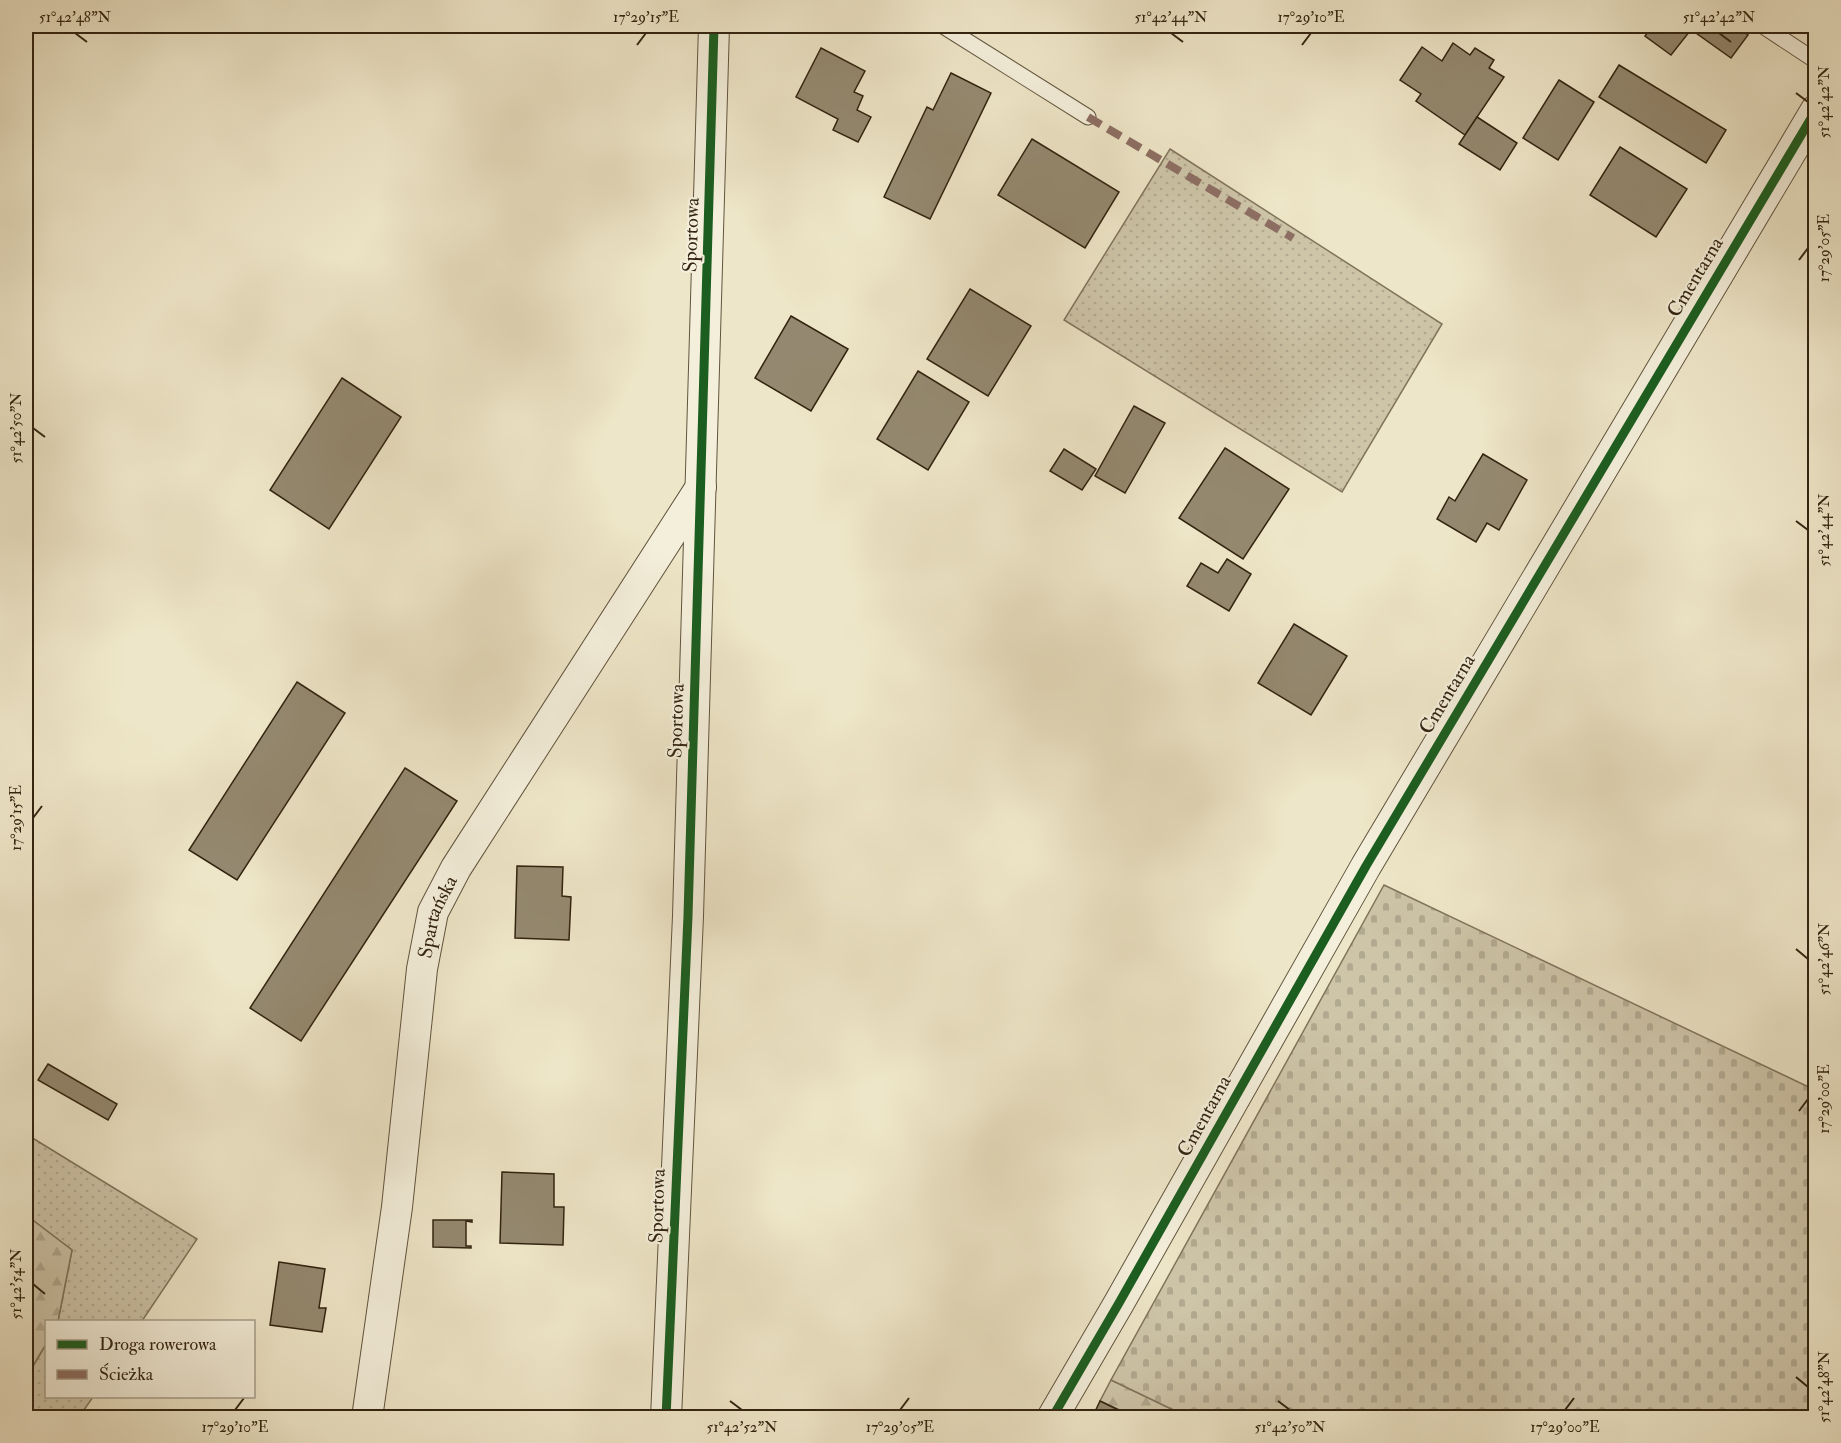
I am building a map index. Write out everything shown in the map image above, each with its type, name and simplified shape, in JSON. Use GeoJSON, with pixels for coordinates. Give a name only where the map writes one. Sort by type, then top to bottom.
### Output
{"type":"FeatureCollection","features":[{"type":"Feature","properties":{"kind":"street","name":"Sportowa"},"geometry":{"type":"LineString","coordinates":[[666,1418],[688,916],[714,26]]}},
{"type":"Feature","properties":{"kind":"street","name":"Cmentarna"},"geometry":{"type":"LineString","coordinates":[[1052,1418],[1119,1304],[1366,866],[1815,110]]}},
{"type":"Feature","properties":{"kind":"street","name":"Spartańska"},"geometry":{"type":"LineString","coordinates":[[367,1418],[397,1207],[422,969],[433,912],[456,868],[701,487]]}},
{"type":"Feature","properties":{"kind":"lane"},"geometry":{"type":"LineString","coordinates":[[943,26],[1088,117]]}},
{"type":"Feature","properties":{"kind":"lane"},"geometry":{"type":"LineString","coordinates":[[1763,26],[1815,61]]}},
{"type":"Feature","properties":{"kind":"green space"},"geometry":{"type":"Polygon","coordinates":[[[1170,149],[1442,324],[1342,492],[1064,320],[1170,149]]]}},
{"type":"Feature","properties":{"kind":"green space"},"geometry":{"type":"Polygon","coordinates":[[[1384,885],[1815,1090],[1815,1417],[1188,1417],[1111,1380],[1384,885]]]}},
{"type":"Feature","properties":{"kind":"green space"},"geometry":{"type":"Polygon","coordinates":[[[26,1134],[197,1239],[143,1320],[58,1320],[72,1250],[26,1215],[26,1134]]]}},
{"type":"Feature","properties":{"kind":"green space"},"geometry":{"type":"Polygon","coordinates":[[[26,1215],[72,1250],[58,1320],[45,1320],[45,1346],[26,1378],[26,1215]]]}},
{"type":"Feature","properties":{"kind":"green space"},"geometry":{"type":"Polygon","coordinates":[[[45,1346],[45,1398],[92,1398],[79,1417],[26,1417],[26,1378],[45,1346]]]}},
{"type":"Feature","properties":{"kind":"green space"},"geometry":{"type":"Polygon","coordinates":[[[1111,1380],[1188,1417],[1135,1417],[1100,1401],[1111,1380]]]}},
{"type":"Feature","properties":{"kind":"building"},"geometry":{"type":"Polygon","coordinates":[[[1652,26],[1682,26],[1690,31],[1671,55],[1645,36],[1652,26]]]}},
{"type":"Feature","properties":{"kind":"building"},"geometry":{"type":"Polygon","coordinates":[[[1701,26],[1735,26],[1748,35],[1731,58],[1696,33],[1701,26]]]}},
{"type":"Feature","properties":{"kind":"building"},"geometry":{"type":"Polygon","coordinates":[[[1453,43],[1470,55],[1475,48],[1494,60],[1489,68],[1504,77],[1465,135],[1416,101],[1421,94],[1400,80],[1422,47],[1442,61],[1453,43]]]}},
{"type":"Feature","properties":{"kind":"building"},"geometry":{"type":"Polygon","coordinates":[[[821,48],[865,71],[854,92],[863,96],[857,110],[871,117],[858,142],[833,130],[838,119],[796,97],[821,48]]]}},
{"type":"Feature","properties":{"kind":"building"},"geometry":{"type":"Polygon","coordinates":[[[1619,65],[1726,130],[1706,163],[1599,97],[1619,65]]]}},
{"type":"Feature","properties":{"kind":"building"},"geometry":{"type":"Polygon","coordinates":[[[951,73],[991,93],[930,219],[884,197],[927,107],[933,110],[951,73]]]}},
{"type":"Feature","properties":{"kind":"building"},"geometry":{"type":"Polygon","coordinates":[[[1559,80],[1594,102],[1558,160],[1523,138],[1559,80]]]}},
{"type":"Feature","properties":{"kind":"building"},"geometry":{"type":"Polygon","coordinates":[[[1477,117],[1517,143],[1500,170],[1459,144],[1477,117]]]}},
{"type":"Feature","properties":{"kind":"building"},"geometry":{"type":"Polygon","coordinates":[[[1032,139],[1119,192],[1085,248],[998,195],[1032,139]]]}},
{"type":"Feature","properties":{"kind":"building"},"geometry":{"type":"Polygon","coordinates":[[[1620,147],[1687,189],[1656,237],[1590,195],[1620,147]]]}},
{"type":"Feature","properties":{"kind":"building"},"geometry":{"type":"Polygon","coordinates":[[[970,289],[1031,326],[988,396],[927,359],[970,289]]]}},
{"type":"Feature","properties":{"kind":"building"},"geometry":{"type":"Polygon","coordinates":[[[791,316],[848,349],[811,411],[755,378],[791,316]]]}},
{"type":"Feature","properties":{"kind":"building"},"geometry":{"type":"Polygon","coordinates":[[[918,371],[969,402],[928,470],[877,439],[918,371]]]}},
{"type":"Feature","properties":{"kind":"building"},"geometry":{"type":"Polygon","coordinates":[[[342,378],[401,417],[329,529],[270,490],[342,378]]]}},
{"type":"Feature","properties":{"kind":"building"},"geometry":{"type":"Polygon","coordinates":[[[1134,406],[1165,423],[1125,493],[1095,476],[1134,406]]]}},
{"type":"Feature","properties":{"kind":"building"},"geometry":{"type":"Polygon","coordinates":[[[1225,448],[1289,489],[1243,559],[1179,518],[1225,448]]]}},
{"type":"Feature","properties":{"kind":"building"},"geometry":{"type":"Polygon","coordinates":[[[1064,449],[1096,469],[1082,490],[1050,471],[1064,449]]]}},
{"type":"Feature","properties":{"kind":"building"},"geometry":{"type":"Polygon","coordinates":[[[1483,454],[1527,480],[1499,530],[1487,523],[1476,542],[1437,519],[1449,497],[1455,501],[1483,454]]]}},
{"type":"Feature","properties":{"kind":"building"},"geometry":{"type":"Polygon","coordinates":[[[1227,559],[1251,574],[1229,611],[1187,586],[1201,563],[1218,573],[1227,559]]]}},
{"type":"Feature","properties":{"kind":"building"},"geometry":{"type":"Polygon","coordinates":[[[1294,624],[1347,656],[1311,715],[1258,683],[1294,624]]]}},
{"type":"Feature","properties":{"kind":"building"},"geometry":{"type":"Polygon","coordinates":[[[297,682],[345,713],[237,880],[189,850],[297,682]]]}},
{"type":"Feature","properties":{"kind":"building"},"geometry":{"type":"Polygon","coordinates":[[[405,768],[457,801],[301,1041],[250,1008],[405,768]]]}},
{"type":"Feature","properties":{"kind":"building"},"geometry":{"type":"Polygon","coordinates":[[[517,866],[563,867],[562,896],[571,897],[569,940],[515,938],[517,866]]]}},
{"type":"Feature","properties":{"kind":"building"},"geometry":{"type":"Polygon","coordinates":[[[48,1064],[117,1104],[108,1120],[38,1080],[48,1064]]]}},
{"type":"Feature","properties":{"kind":"building"},"geometry":{"type":"Polygon","coordinates":[[[502,1172],[554,1174],[554,1207],[564,1207],[563,1245],[500,1243],[502,1172]]]}},
{"type":"Feature","properties":{"kind":"building"},"geometry":{"type":"Polygon","coordinates":[[[433,1220],[472,1220],[472,1222],[466,1221],[466,1246],[471,1246],[471,1248],[433,1247],[433,1220]]]}},
{"type":"Feature","properties":{"kind":"building"},"geometry":{"type":"Polygon","coordinates":[[[279,1262],[325,1269],[319,1308],[326,1308],[322,1332],[270,1325],[279,1262]]]}},
{"type":"Feature","properties":{"kind":"building"},"geometry":{"type":"Polygon","coordinates":[[[1100,1401],[1135,1418],[1092,1418],[1100,1401]]]}},
{"type":"Feature","properties":{"kind":"marked path"},"geometry":{"type":"LineString","coordinates":[[1088,117],[1293,238]]}},
{"type":"Feature","properties":{"kind":"cycle path"},"geometry":{"type":"LineString","coordinates":[[666,1418],[688,916],[714,26]]}},
{"type":"Feature","properties":{"kind":"cycle path"},"geometry":{"type":"LineString","coordinates":[[1052,1418],[1366,866],[1816,110]]}}]}
